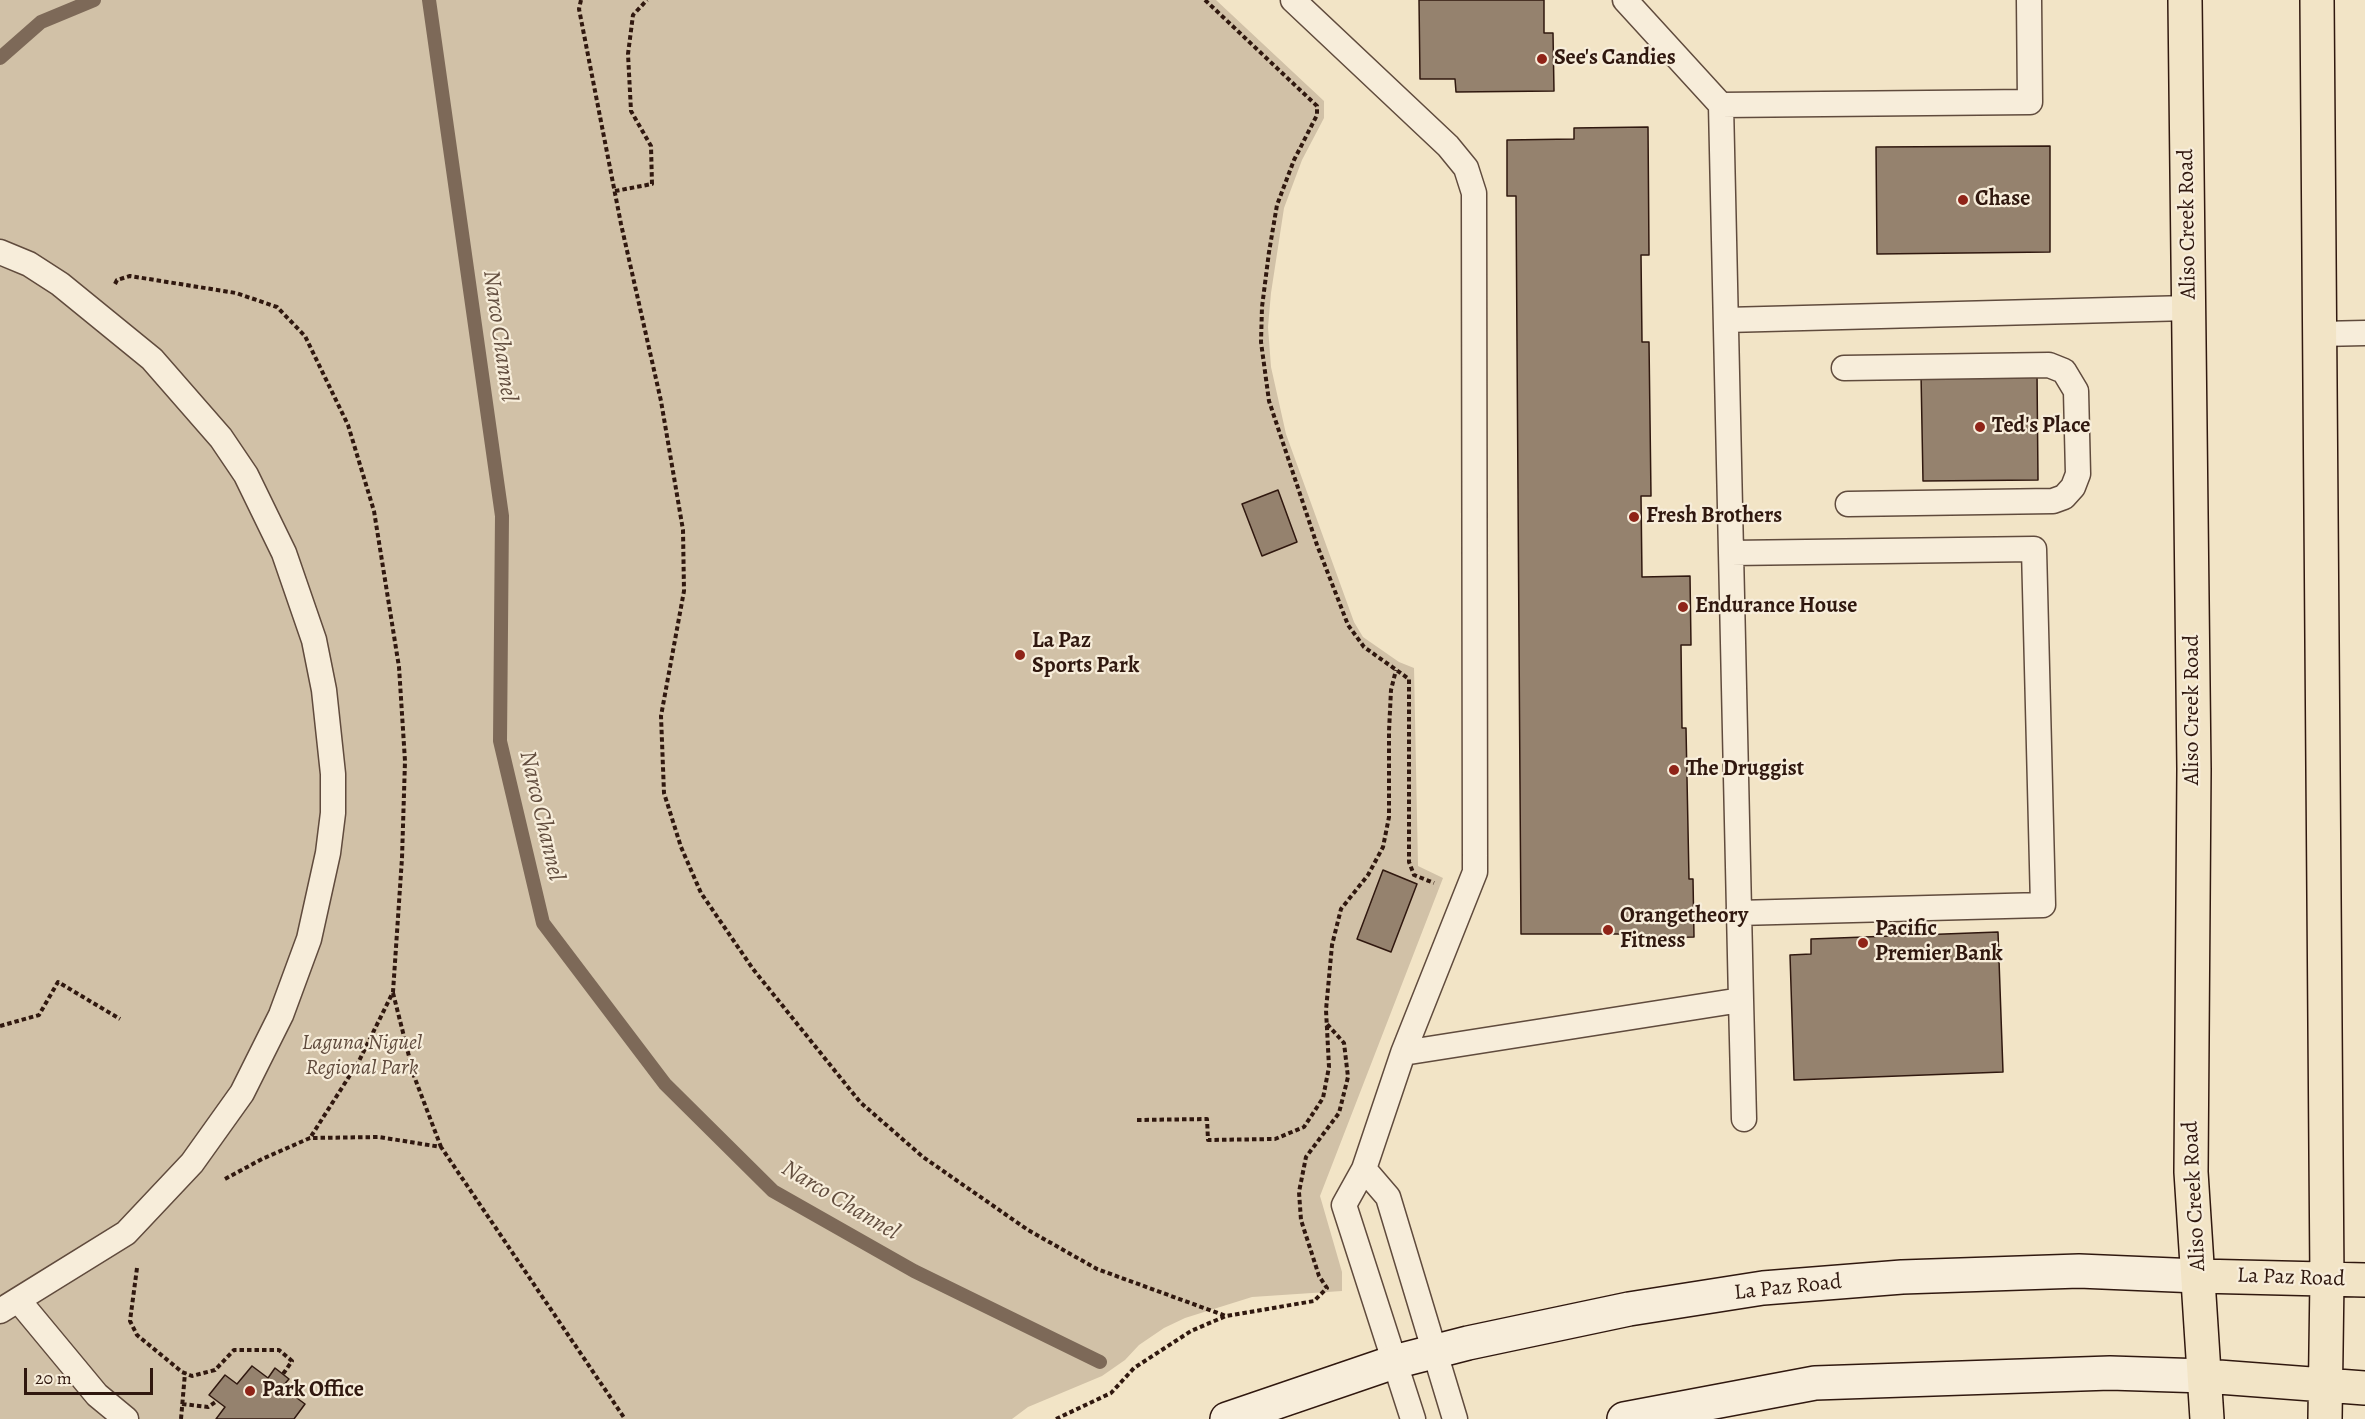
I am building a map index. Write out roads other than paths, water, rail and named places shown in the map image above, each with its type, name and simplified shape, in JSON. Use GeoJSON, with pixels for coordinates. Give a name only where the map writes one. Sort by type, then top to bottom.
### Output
{"type":"FeatureCollection","features":[{"type":"Feature","properties":{"kind":"main road","name":"Aliso Creek Road"},"geometry":{"type":"LineString","coordinates":[[2185,0],[2194,769],[2191,1172],[2207,1419]]}},
{"type":"Feature","properties":{"kind":"main road"},"geometry":{"type":"LineString","coordinates":[[2317,0],[2327,1279],[2325,1419]]}},
{"type":"Feature","properties":{"kind":"main road","name":"La Paz Road"},"geometry":{"type":"LineString","coordinates":[[1227,1419],[1394,1362],[1434,1352],[1629,1309],[1763,1288],[1902,1278],[2079,1271],[2365,1280]]}},
{"type":"Feature","properties":{"kind":"main road"},"geometry":{"type":"LineString","coordinates":[[1624,1419],[1815,1383],[2110,1373],[2205,1376],[2365,1388]]}},
{"type":"Feature","properties":{"kind":"lane"},"geometry":{"type":"LineString","coordinates":[[1293,0],[1448,146],[1466,168],[1474,193],[1475,872],[1403,1053],[1364,1169],[1344,1205],[1413,1419]]}},
{"type":"Feature","properties":{"kind":"lane"},"geometry":{"type":"LineString","coordinates":[[1625,0],[1721,105],[1744,1119]]}},
{"type":"Feature","properties":{"kind":"lane"},"geometry":{"type":"LineString","coordinates":[[1721,105],[2030,102],[2029,0]]}},
{"type":"Feature","properties":{"kind":"lane"},"geometry":{"type":"LineString","coordinates":[[0,252],[29,264],[60,284],[152,359],[221,438],[246,475],[284,552],[314,640],[327,711],[333,774],[333,813],[328,853],[309,939],[285,1005],[242,1093],[192,1163],[126,1233],[9,1306],[97,1395],[126,1419]]}},
{"type":"Feature","properties":{"kind":"lane"},"geometry":{"type":"LineString","coordinates":[[1726,320],[2189,308]]}},
{"type":"Feature","properties":{"kind":"lane"},"geometry":{"type":"LineString","coordinates":[[2320,334],[2365,333]]}},
{"type":"Feature","properties":{"kind":"lane"},"geometry":{"type":"LineString","coordinates":[[1844,368],[2049,365],[2064,371],[2076,391],[2078,474],[2073,487],[2064,497],[2053,501],[1848,504]]}},
{"type":"Feature","properties":{"kind":"lane"},"geometry":{"type":"LineString","coordinates":[[1731,552],[2034,549],[2043,904],[1738,913]]}},
{"type":"Feature","properties":{"kind":"lane"},"geometry":{"type":"LineString","coordinates":[[1403,1053],[1741,1000]]}},
{"type":"Feature","properties":{"kind":"lane"},"geometry":{"type":"LineString","coordinates":[[1364,1169],[1388,1197],[1455,1419]]}},
{"type":"Feature","properties":{"kind":"waterway"},"geometry":{"type":"LineString","coordinates":[[0,58],[41,22],[94,0]]}},
{"type":"Feature","properties":{"kind":"waterway","name":"Narco Channel"},"geometry":{"type":"LineString","coordinates":[[429,0],[502,516],[500,741],[543,923],[665,1084],[773,1191],[914,1271],[1100,1362]]}},
{"type":"Feature","properties":{"kind":"place","name":"See's Candies"},"geometry":{"type":"Point","coordinates":[1542,59]}},
{"type":"Feature","properties":{"kind":"place","name":"Chase"},"geometry":{"type":"Point","coordinates":[1963,200]}},
{"type":"Feature","properties":{"kind":"place","name":"Ted's Place"},"geometry":{"type":"Point","coordinates":[1980,427]}},
{"type":"Feature","properties":{"kind":"place","name":"Fresh Brothers"},"geometry":{"type":"Point","coordinates":[1634,517]}},
{"type":"Feature","properties":{"kind":"place","name":"Endurance House"},"geometry":{"type":"Point","coordinates":[1683,607]}},
{"type":"Feature","properties":{"kind":"place","name":"La Paz Sports Park"},"geometry":{"type":"Point","coordinates":[1020,655]}},
{"type":"Feature","properties":{"kind":"place","name":"The Druggist"},"geometry":{"type":"Point","coordinates":[1674,770]}},
{"type":"Feature","properties":{"kind":"place","name":"Orangetheory Fitness"},"geometry":{"type":"Point","coordinates":[1608,930]}},
{"type":"Feature","properties":{"kind":"place","name":"Pacific Premier Bank"},"geometry":{"type":"Point","coordinates":[1863,943]}},
{"type":"Feature","properties":{"kind":"place","name":"Park Office"},"geometry":{"type":"Point","coordinates":[250,1391]}},
{"type":"Feature","properties":{"kind":"park label","name":"Laguna Niguel Regional Park"},"geometry":{"type":"Point","coordinates":[362,1056]}}]}
